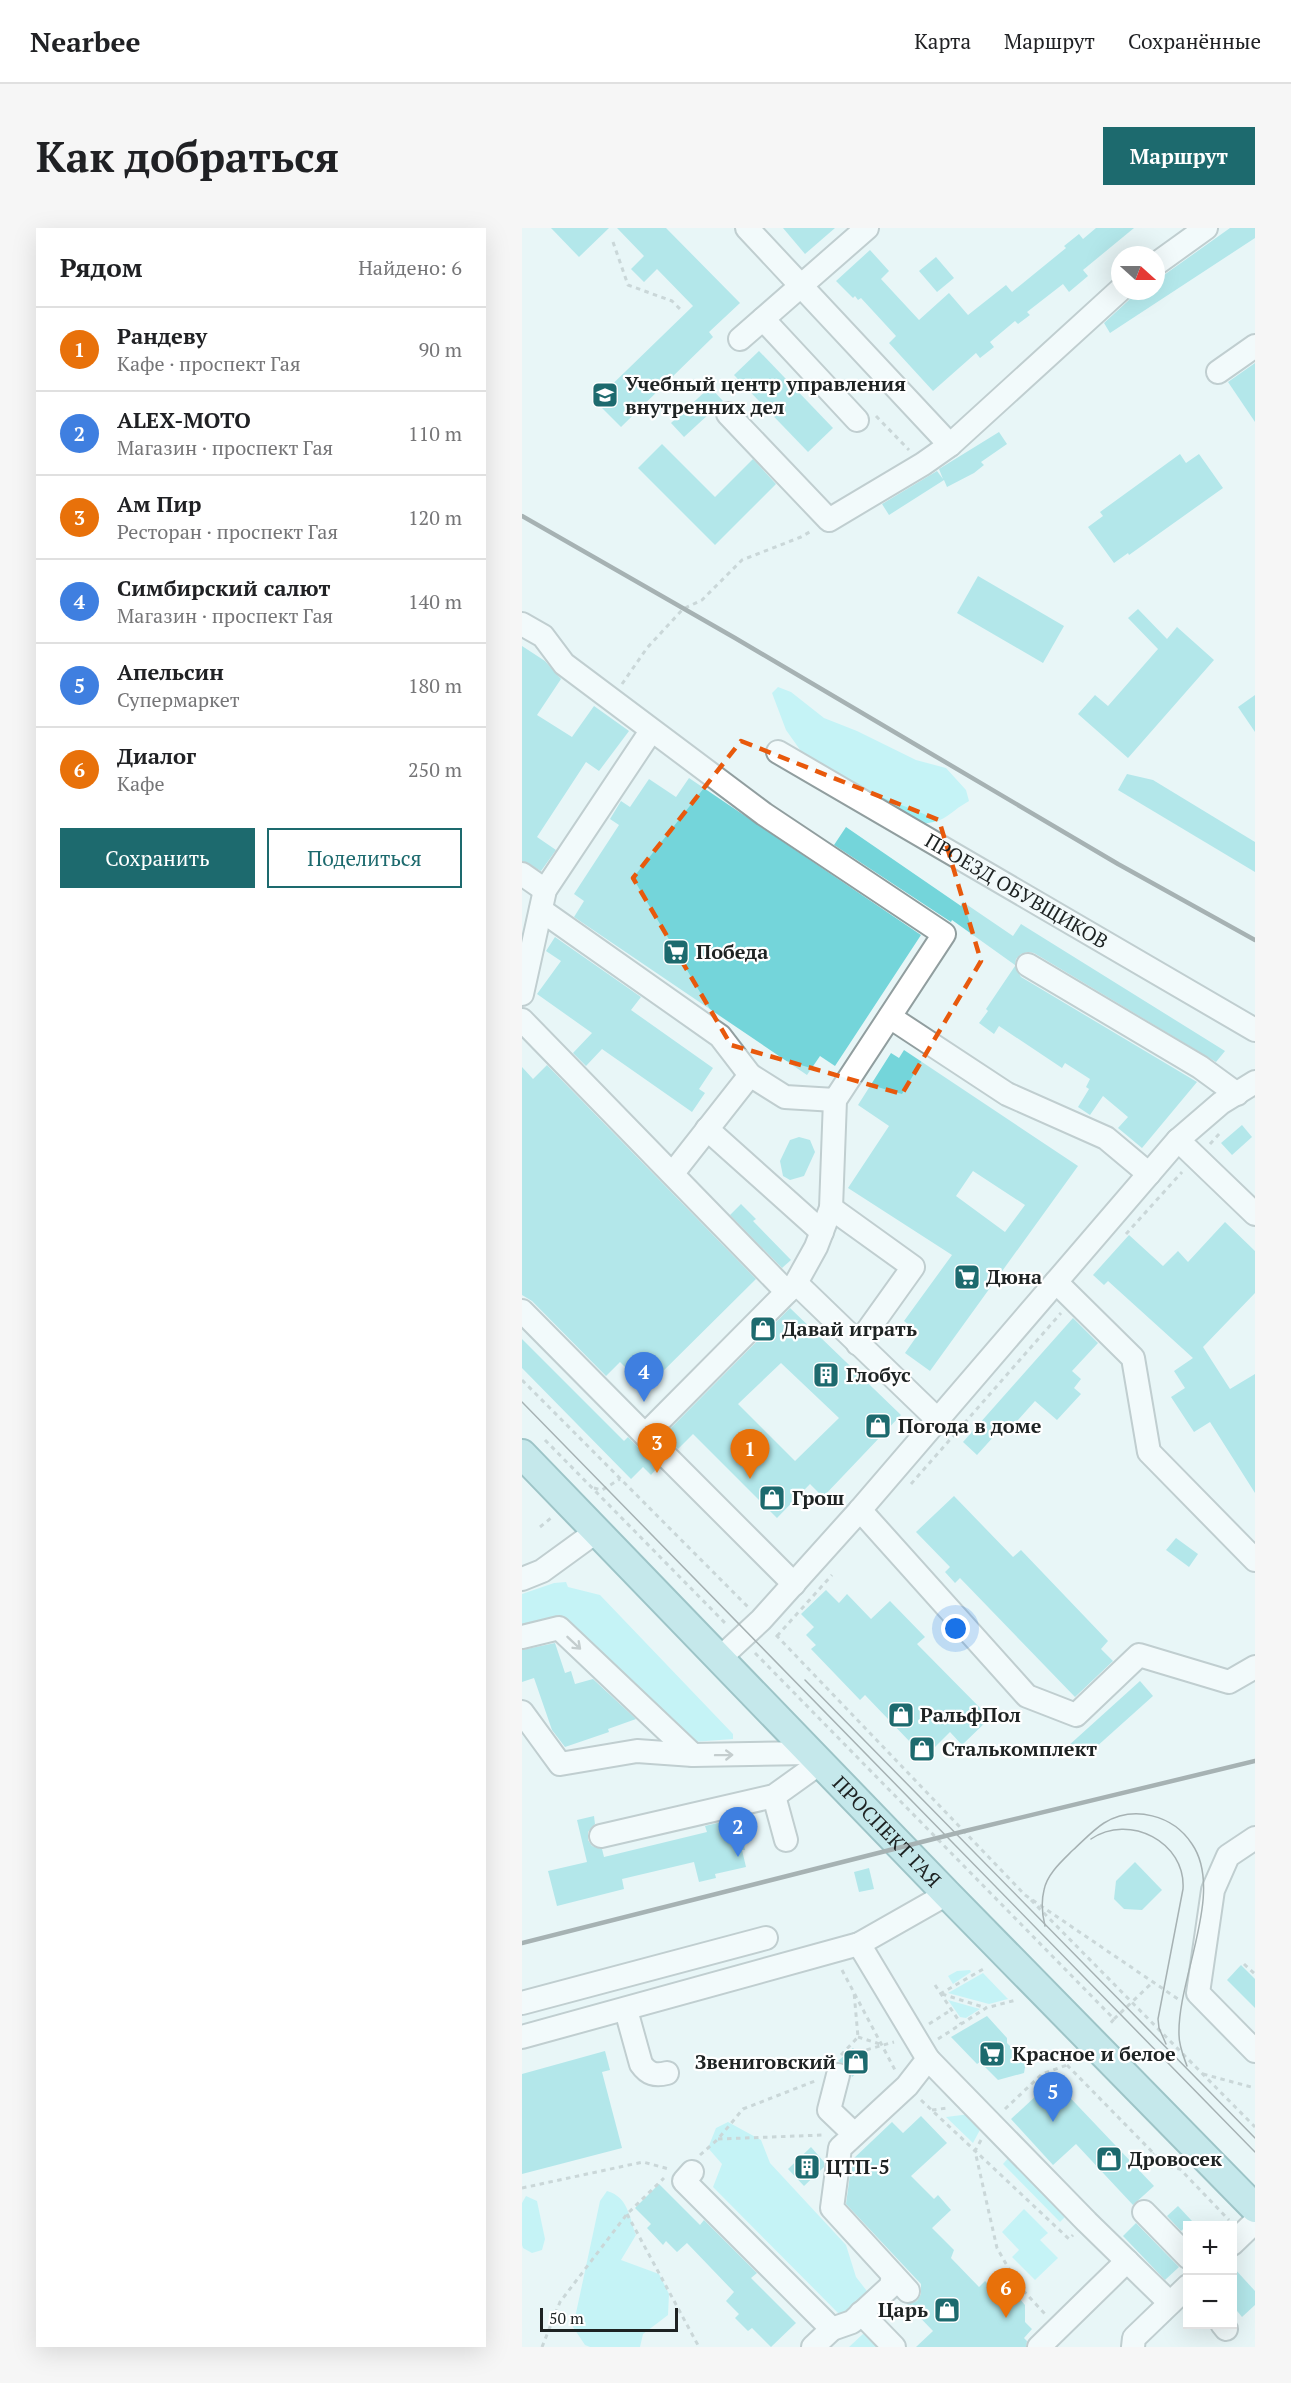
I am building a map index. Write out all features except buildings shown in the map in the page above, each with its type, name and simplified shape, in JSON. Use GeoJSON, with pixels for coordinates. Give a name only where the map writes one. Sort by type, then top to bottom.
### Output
{"type":"FeatureCollection","features":[{"type":"Feature","properties":{"kind":"main road","name":"ПРОСПЕКТ ГАЯ"},"geometry":{"type":"LineString","coordinates":[[533,1447],[597,1532],[1255,2208]]}},
{"type":"Feature","properties":{"kind":"street"},"geometry":{"type":"LineString","coordinates":[[747,228],[950,445]]}},
{"type":"Feature","properties":{"kind":"street"},"geometry":{"type":"LineString","coordinates":[[740,339],[867,228]]}},
{"type":"Feature","properties":{"kind":"street"},"geometry":{"type":"LineString","coordinates":[[1165,258],[1206,228]]}},
{"type":"Feature","properties":{"kind":"street"},"geometry":{"type":"LineString","coordinates":[[728,414],[830,520],[923,464],[950,445],[1111,298]]}},
{"type":"Feature","properties":{"kind":"street"},"geometry":{"type":"LineString","coordinates":[[763,319],[857,420]]}},
{"type":"Feature","properties":{"kind":"street"},"geometry":{"type":"LineString","coordinates":[[1218,372],[1255,346]]}},
{"type":"Feature","properties":{"kind":"street"},"geometry":{"type":"LineString","coordinates":[[522,624],[543,636],[564,664],[764,814],[944,934],[835,1100],[831,1208],[822,1232],[792,1288],[645,1434]]}},
{"type":"Feature","properties":{"kind":"street"},"geometry":{"type":"LineString","coordinates":[[522,994],[543,900],[651,730]]}},
{"type":"Feature","properties":{"kind":"street","name":"ПРОЕЗД ОБУВЩИКОВ"},"geometry":{"type":"LineString","coordinates":[[778,752],[1255,1030]]}},
{"type":"Feature","properties":{"kind":"street"},"geometry":{"type":"LineString","coordinates":[[522,874],[543,900],[720,1036],[750,1075],[785,1097],[835,1100]]}},
{"type":"Feature","properties":{"kind":"street"},"geometry":{"type":"LineString","coordinates":[[1028,965],[1200,1067],[1246,1088]]}},
{"type":"Feature","properties":{"kind":"street"},"geometry":{"type":"LineString","coordinates":[[890,1017],[1007,1094],[1106,1138],[1149,1174]]}},
{"type":"Feature","properties":{"kind":"street"},"geometry":{"type":"LineString","coordinates":[[522,1020],[673,1173],[792,1288],[858,1344],[938,1420]]}},
{"type":"Feature","properties":{"kind":"street"},"geometry":{"type":"LineString","coordinates":[[673,1173],[750,1075]]}},
{"type":"Feature","properties":{"kind":"street"},"geometry":{"type":"LineString","coordinates":[[719,1659],[761,1620],[860,1510],[1178,1140],[1221,1103],[1246,1088]]}},
{"type":"Feature","properties":{"kind":"street"},"geometry":{"type":"LineString","coordinates":[[707,1129],[822,1232]]}},
{"type":"Feature","properties":{"kind":"street"},"geometry":{"type":"LineString","coordinates":[[1178,1140],[1255,1214]]}},
{"type":"Feature","properties":{"kind":"street"},"geometry":{"type":"LineString","coordinates":[[831,1208],[913,1267],[858,1344]]}},
{"type":"Feature","properties":{"kind":"street"},"geometry":{"type":"LineString","coordinates":[[1056,1282],[1133,1358],[1149,1452],[1255,1560]]}},
{"type":"Feature","properties":{"kind":"street"},"geometry":{"type":"LineString","coordinates":[[522,1311],[794,1584]]}},
{"type":"Feature","properties":{"kind":"street"},"geometry":{"type":"LineString","coordinates":[[860,1510],[1027,1696],[1047,1704],[1076,1715],[1139,1655],[1229,1682],[1255,1667]]}},
{"type":"Feature","properties":{"kind":"street"},"geometry":{"type":"LineString","coordinates":[[522,1579],[542,1571],[597,1532]]}},
{"type":"Feature","properties":{"kind":"street"},"geometry":{"type":"LineString","coordinates":[[522,1637],[558,1628],[693,1755]]}},
{"type":"Feature","properties":{"kind":"street"},"geometry":{"type":"LineString","coordinates":[[522,1712],[560,1764],[637,1751],[815,1758]]}},
{"type":"Feature","properties":{"kind":"street"},"geometry":{"type":"LineString","coordinates":[[601,1836],[774,1796],[815,1758]]}},
{"type":"Feature","properties":{"kind":"street"},"geometry":{"type":"LineString","coordinates":[[774,1796],[786,1840]]}},
{"type":"Feature","properties":{"kind":"street"},"geometry":{"type":"LineString","coordinates":[[1255,1838],[1228,1856],[1213,1890],[1198,1993],[1255,2051]]}},
{"type":"Feature","properties":{"kind":"street"},"geometry":{"type":"LineString","coordinates":[[523,2035],[626,2010],[859,1944],[947,1894]]}},
{"type":"Feature","properties":{"kind":"street"},"geometry":{"type":"LineString","coordinates":[[522,2003],[766,1938]]}},
{"type":"Feature","properties":{"kind":"street"},"geometry":{"type":"LineString","coordinates":[[859,1944],[925,2054],[1087,2222],[1170,2303]]}},
{"type":"Feature","properties":{"kind":"street"},"geometry":{"type":"LineString","coordinates":[[626,2010],[641,2064],[646,2071],[652,2074],[667,2073]]}},
{"type":"Feature","properties":{"kind":"street"},"geometry":{"type":"LineString","coordinates":[[813,2347],[832,2329],[852,2322],[891,2286],[901,2283],[832,2208],[840,2148],[907,2086],[925,2054]]}},
{"type":"Feature","properties":{"kind":"street"},"geometry":{"type":"LineString","coordinates":[[838,2075],[829,2110],[854,2134]]}},
{"type":"Feature","properties":{"kind":"street"},"geometry":{"type":"LineString","coordinates":[[694,2165],[684,2181],[832,2329]]}},
{"type":"Feature","properties":{"kind":"street"},"geometry":{"type":"LineString","coordinates":[[1144,2212],[1183,2252]]}},
{"type":"Feature","properties":{"kind":"street"},"geometry":{"type":"LineString","coordinates":[[1039,2347],[1127,2261]]}},
{"type":"Feature","properties":{"kind":"street"},"geometry":{"type":"LineString","coordinates":[[1133,2347],[1134,2338],[1183,2291]]}},
{"type":"Feature","properties":{"kind":"street"},"geometry":{"type":"LineString","coordinates":[[861,2313],[894,2347]]}},
{"type":"Feature","properties":{"kind":"path"},"geometry":{"type":"LineString","coordinates":[[613,242],[628,285],[672,301],[683,312]]}},
{"type":"Feature","properties":{"kind":"path"},"geometry":{"type":"LineString","coordinates":[[857,420],[874,414],[923,464]]}},
{"type":"Feature","properties":{"kind":"path"},"geometry":{"type":"LineString","coordinates":[[621,685],[647,648],[683,609],[702,600],[742,560],[801,537],[830,520]]}},
{"type":"Feature","properties":{"kind":"path"},"geometry":{"type":"LineString","coordinates":[[1121,1240],[1226,1127]]}},
{"type":"Feature","properties":{"kind":"path"},"geometry":{"type":"LineString","coordinates":[[904,1492],[1057,1320],[1073,1298]]}},
{"type":"Feature","properties":{"kind":"path"},"geometry":{"type":"LineString","coordinates":[[522,1380],[777,1636],[1025,1895],[1255,2127]]}},
{"type":"Feature","properties":{"kind":"path"},"geometry":{"type":"LineString","coordinates":[[533,1447],[592,1488],[1106,2010]]}},
{"type":"Feature","properties":{"kind":"path"},"geometry":{"type":"LineString","coordinates":[[592,1488],[602,1490],[620,1479]]}},
{"type":"Feature","properties":{"kind":"path"},"geometry":{"type":"LineString","coordinates":[[540,1527],[552,1518]]}},
{"type":"Feature","properties":{"kind":"path"},"geometry":{"type":"LineString","coordinates":[[777,1636],[837,1569]]}},
{"type":"Feature","properties":{"kind":"path"},"geometry":{"type":"LineString","coordinates":[[1025,1895],[1184,2003]]}},
{"type":"Feature","properties":{"kind":"path"},"geometry":{"type":"LineString","coordinates":[[833,1952],[898,2077],[1069,2239],[1087,2222]]}},
{"type":"Feature","properties":{"kind":"path"},"geometry":{"type":"LineString","coordinates":[[1244,1964],[1255,1974]]}},
{"type":"Feature","properties":{"kind":"path"},"geometry":{"type":"LineString","coordinates":[[940,1994],[985,1968]]}},
{"type":"Feature","properties":{"kind":"path"},"geometry":{"type":"LineString","coordinates":[[1114,2019],[1153,1982]]}},
{"type":"Feature","properties":{"kind":"path"},"geometry":{"type":"LineString","coordinates":[[935,1985],[961,2024]]}},
{"type":"Feature","properties":{"kind":"path"},"geometry":{"type":"LineString","coordinates":[[854,1992],[858,2037]]}},
{"type":"Feature","properties":{"kind":"path"},"geometry":{"type":"LineString","coordinates":[[940,1994],[986,2008]]}},
{"type":"Feature","properties":{"kind":"path"},"geometry":{"type":"LineString","coordinates":[[925,2054],[961,2024],[986,2008],[1016,2000]]}},
{"type":"Feature","properties":{"kind":"path"},"geometry":{"type":"LineString","coordinates":[[858,2037],[881,2045]]}},
{"type":"Feature","properties":{"kind":"path"},"geometry":{"type":"LineString","coordinates":[[694,2165],[743,2109],[811,2082],[838,2075],[836,2059],[858,2037]]}},
{"type":"Feature","properties":{"kind":"path"},"geometry":{"type":"LineString","coordinates":[[860,2056],[866,2050],[881,2045]]}},
{"type":"Feature","properties":{"kind":"path"},"geometry":{"type":"LineString","coordinates":[[1067,2065],[1166,2166],[1180,2169],[1243,2233]]}},
{"type":"Feature","properties":{"kind":"path"},"geometry":{"type":"LineString","coordinates":[[1202,2074],[1255,2088]]}},
{"type":"Feature","properties":{"kind":"path"},"geometry":{"type":"LineString","coordinates":[[718,2139],[854,2134]]}},
{"type":"Feature","properties":{"kind":"path"},"geometry":{"type":"LineString","coordinates":[[1140,2166],[1154,2153]]}},
{"type":"Feature","properties":{"kind":"path"},"geometry":{"type":"LineString","coordinates":[[522,2188],[643,2162],[673,2170],[627,2214],[560,2302],[542,2347]]}},
{"type":"Feature","properties":{"kind":"path"},"geometry":{"type":"LineString","coordinates":[[627,2214],[699,2347]]}},
{"type":"Feature","properties":{"kind":"highlighted area"},"geometry":{"type":"Polygon","coordinates":[[[741,741],[939,820],[981,961],[902,1094],[731,1045],[633,878],[741,741]]]}},
{"type":"Feature","properties":{"kind":"shaded area"},"geometry":{"type":"Polygon","coordinates":[[[778,687],[791,692],[824,718],[857,731],[916,760],[946,768],[966,790],[969,801],[941,820],[917,824],[808,761],[786,730],[772,693],[778,687]]]}},
{"type":"Feature","properties":{"kind":"shaded area"},"geometry":{"type":"Polygon","coordinates":[[[566,1582],[568,1587],[600,1595],[733,1734],[733,1739],[693,1742],[559,1616],[522,1626],[522,1594],[554,1583],[566,1582]]]}},
{"type":"Feature","properties":{"kind":"shaded area"},"geometry":{"type":"Polygon","coordinates":[[[970,1970],[971,1972],[953,1984],[948,1976],[957,1971],[970,1970]]]}},
{"type":"Feature","properties":{"kind":"shaded area"},"geometry":{"type":"Polygon","coordinates":[[[983,1973],[1008,1999],[989,2004],[948,1993],[983,1973]]]}},
{"type":"Feature","properties":{"kind":"shaded area"},"geometry":{"type":"Polygon","coordinates":[[[948,2000],[980,2009],[966,2018],[960,2017],[948,2000]]]}},
{"type":"Feature","properties":{"kind":"shaded area"},"geometry":{"type":"Polygon","coordinates":[[[970,2114],[982,2126],[973,2143],[946,2117],[970,2114]]]}},
{"type":"Feature","properties":{"kind":"shaded area"},"geometry":{"type":"Polygon","coordinates":[[[728,2122],[761,2140],[770,2163],[846,2245],[856,2277],[870,2295],[843,2318],[713,2187],[722,2164],[708,2148],[716,2128],[728,2122]]]}},
{"type":"Feature","properties":{"kind":"shaded area"},"geometry":{"type":"Polygon","coordinates":[[[1010,2156],[1068,2214],[1060,2222],[1003,2164],[1010,2156]]]}},
{"type":"Feature","properties":{"kind":"shaded area"},"geometry":{"type":"Polygon","coordinates":[[[607,2191],[624,2203],[636,2235],[621,2260],[659,2274],[669,2294],[668,2315],[643,2334],[640,2347],[590,2347],[585,2345],[573,2327],[600,2201],[607,2191]]]}},
{"type":"Feature","properties":{"kind":"shaded area"},"geometry":{"type":"Polygon","coordinates":[[[526,2196],[537,2201],[545,2239],[542,2250],[532,2253],[522,2245],[522,2203],[526,2196]]]}},
{"type":"Feature","properties":{"kind":"shaded area"},"geometry":{"type":"Polygon","coordinates":[[[1024,2209],[1048,2233],[1040,2240],[1058,2258],[1035,2280],[1012,2257],[1019,2250],[1002,2232],[1024,2209]]]}},
{"type":"Feature","properties":{"kind":"shaded area"},"geometry":{"type":"Polygon","coordinates":[[[864,2333],[877,2347],[849,2347],[864,2333]]]}},
{"type":"Feature","properties":{"kind":"tram line"},"geometry":{"type":"LineString","coordinates":[[522,1402],[1255,2152]]}},
{"type":"Feature","properties":{"kind":"tram line"},"geometry":{"type":"LineString","coordinates":[[805,1680],[1255,2138]]}},
{"type":"Feature","properties":{"kind":"tram line"},"geometry":{"type":"LineString","coordinates":[[1045,1926],[1042,1899],[1048,1879],[1064,1859],[1104,1823],[1116,1818],[1140,1814],[1164,1820],[1184,1834],[1192,1844],[1201,1864],[1204,1886],[1202,1911],[1180,2013],[1179,2039],[1187,2066]]}},
{"type":"Feature","properties":{"kind":"tram line"},"geometry":{"type":"LineString","coordinates":[[1091,1839],[1106,1832],[1122,1829],[1138,1831],[1165,1846],[1175,1858],[1181,1872],[1183,1889],[1158,2019],[1166,2044]]}},
{"type":"Feature","properties":{"kind":"railway"},"geometry":{"type":"LineString","coordinates":[[522,516],[735,638],[1118,864],[1255,940]]}},
{"type":"Feature","properties":{"kind":"railway"},"geometry":{"type":"LineString","coordinates":[[522,1943],[965,1831],[1255,1761]]}},
{"type":"Feature","properties":{"kind":"place","name":"Учебный центр управления внутренних дел"},"geometry":{"type":"Point","coordinates":[605,395]}},
{"type":"Feature","properties":{"kind":"place","name":"Победа"},"geometry":{"type":"Point","coordinates":[676,952]}},
{"type":"Feature","properties":{"kind":"place","name":"Дюна"},"geometry":{"type":"Point","coordinates":[967,1277]}},
{"type":"Feature","properties":{"kind":"place","name":"Давай играть"},"geometry":{"type":"Point","coordinates":[763,1329]}},
{"type":"Feature","properties":{"kind":"place","name":"Глобус"},"geometry":{"type":"Point","coordinates":[826,1375]}},
{"type":"Feature","properties":{"kind":"place","name":"Симбирский салют"},"geometry":{"type":"Point","coordinates":[644,1402]}},
{"type":"Feature","properties":{"kind":"place","name":"Погода в доме"},"geometry":{"type":"Point","coordinates":[878,1426]}},
{"type":"Feature","properties":{"kind":"place","name":"Ам Пир"},"geometry":{"type":"Point","coordinates":[657,1473]}},
{"type":"Feature","properties":{"kind":"place","name":"Рандеву"},"geometry":{"type":"Point","coordinates":[750,1479]}},
{"type":"Feature","properties":{"kind":"place","name":"Грош"},"geometry":{"type":"Point","coordinates":[772,1498]}},
{"type":"Feature","properties":{"kind":"place","name":"РальфПол"},"geometry":{"type":"Point","coordinates":[901,1715]}},
{"type":"Feature","properties":{"kind":"place","name":"Сталькомплект"},"geometry":{"type":"Point","coordinates":[922,1749]}},
{"type":"Feature","properties":{"kind":"place","name":"ALEX-MOTO"},"geometry":{"type":"Point","coordinates":[738,1857]}},
{"type":"Feature","properties":{"kind":"place","name":"Красное и белое"},"geometry":{"type":"Point","coordinates":[992,2054]}},
{"type":"Feature","properties":{"kind":"place","name":"Звениговский"},"geometry":{"type":"Point","coordinates":[856,2062]}},
{"type":"Feature","properties":{"kind":"place","name":"Апельсин"},"geometry":{"type":"Point","coordinates":[1053,2122]}},
{"type":"Feature","properties":{"kind":"place","name":"Дровосек"},"geometry":{"type":"Point","coordinates":[1109,2159]}},
{"type":"Feature","properties":{"kind":"place","name":"ЦТП-5"},"geometry":{"type":"Point","coordinates":[807,2167]}},
{"type":"Feature","properties":{"kind":"place","name":"Царь"},"geometry":{"type":"Point","coordinates":[947,2310]}},
{"type":"Feature","properties":{"kind":"place","name":"Диалог"},"geometry":{"type":"Point","coordinates":[1006,2318]}}]}
